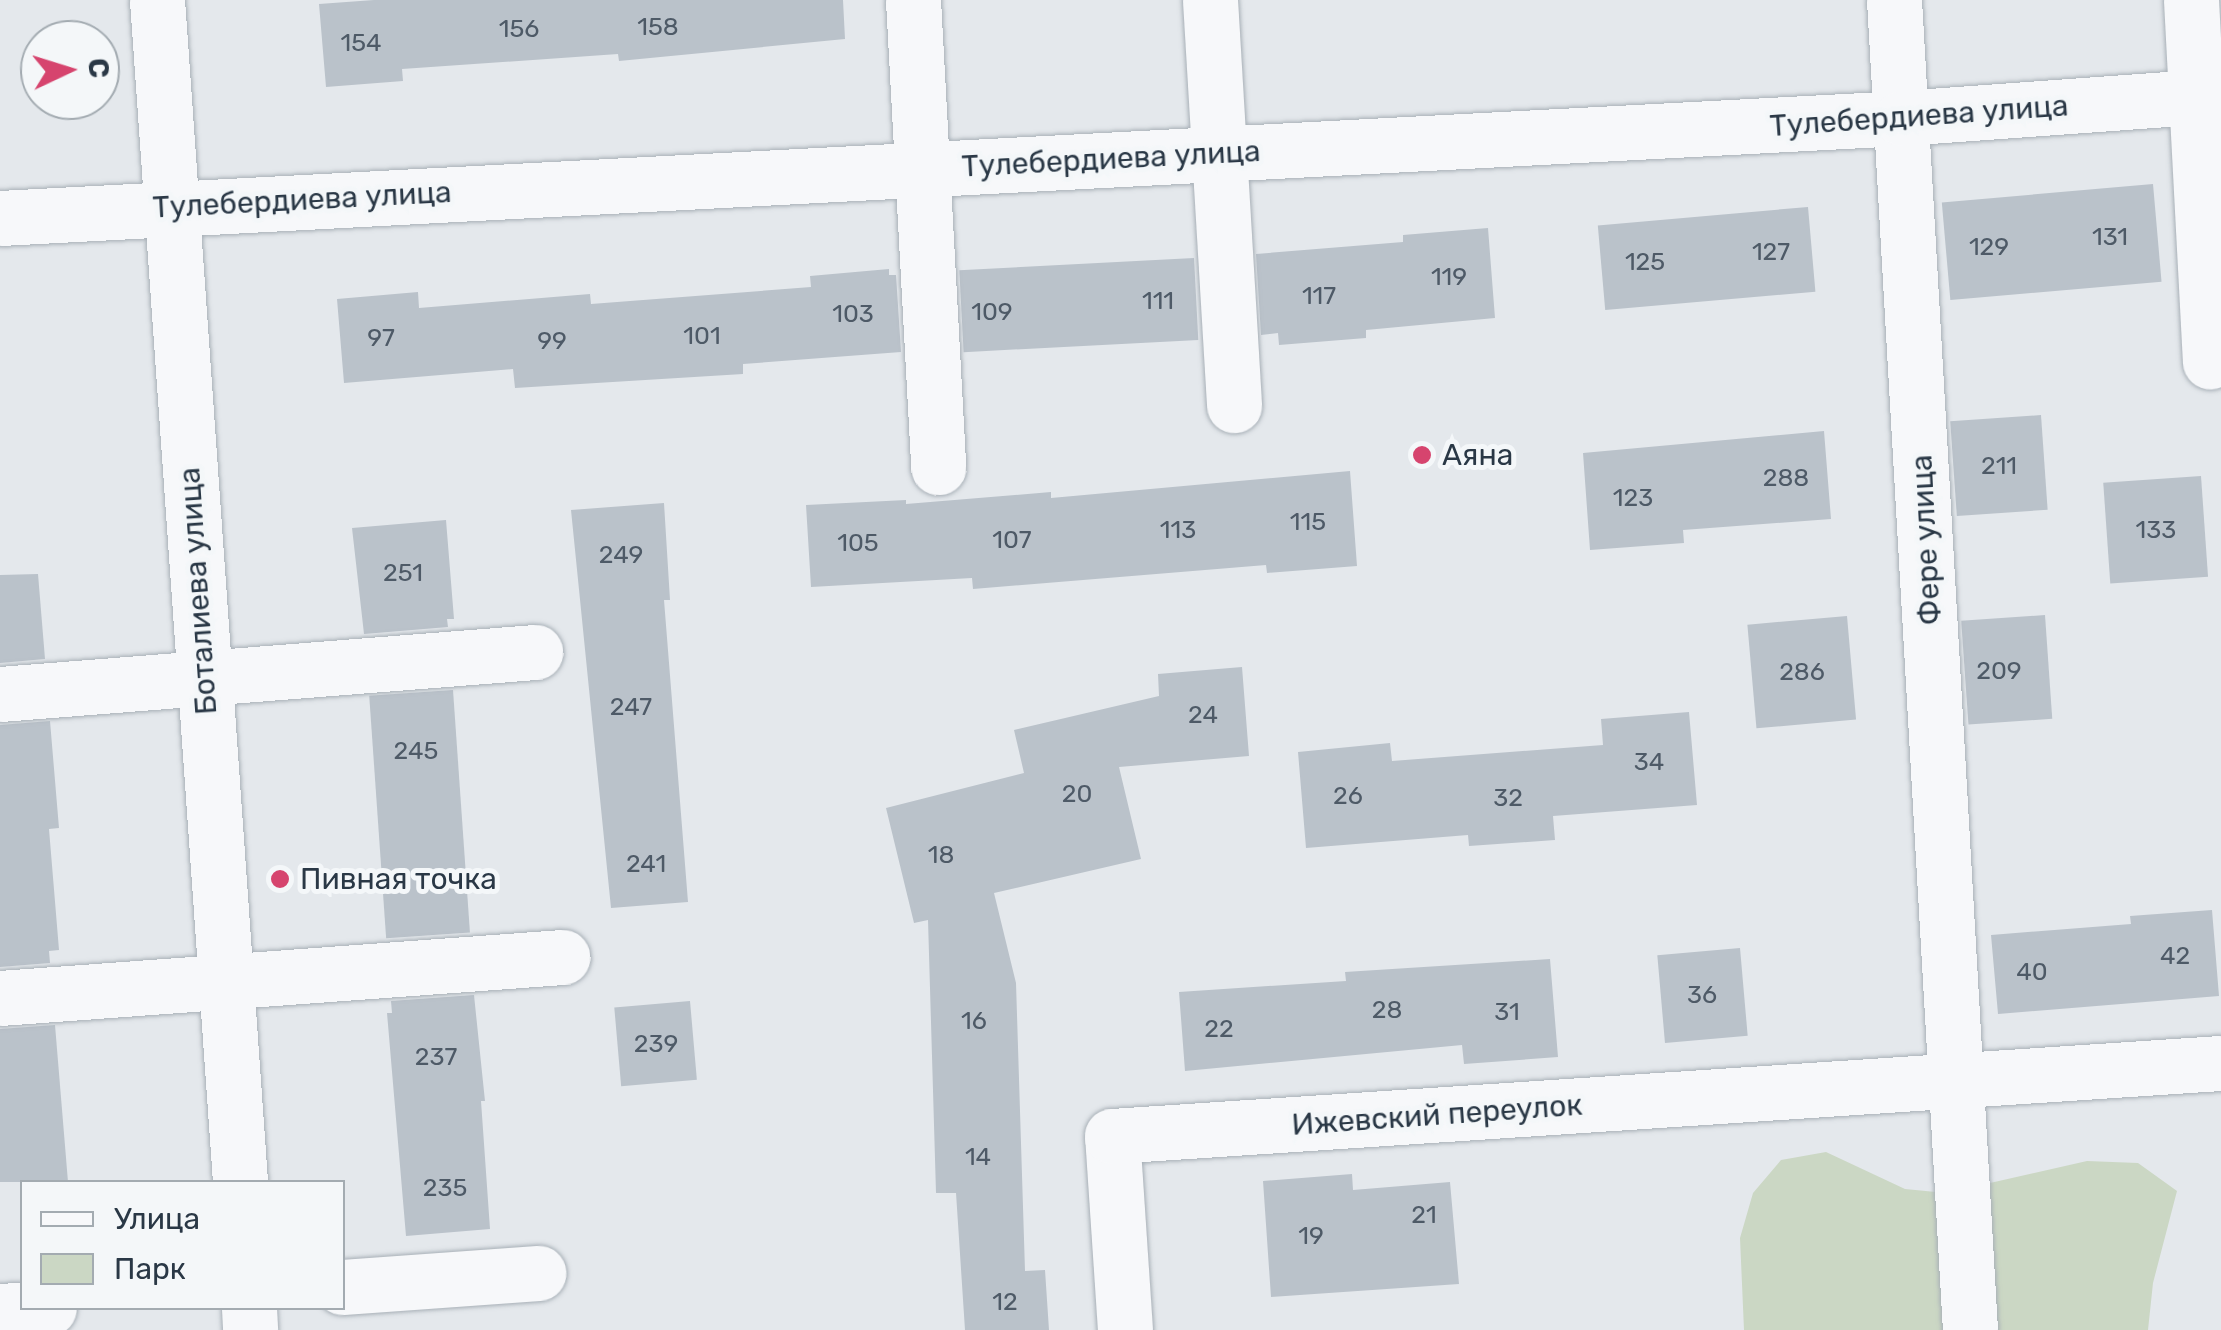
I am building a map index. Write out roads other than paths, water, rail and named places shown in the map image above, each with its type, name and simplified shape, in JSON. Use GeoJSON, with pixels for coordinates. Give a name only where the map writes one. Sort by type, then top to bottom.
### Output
{"type":"FeatureCollection","features":[{"type":"Feature","properties":{"kind":"street","name":"Боталиева улица"},"geometry":{"type":"LineString","coordinates":[[157,0],[240,1180]]}},
{"type":"Feature","properties":{"kind":"street"},"geometry":{"type":"LineString","coordinates":[[913,0],[938,467]]}},
{"type":"Feature","properties":{"kind":"street"},"geometry":{"type":"LineString","coordinates":[[1210,0],[1216,154],[1234,405]]}},
{"type":"Feature","properties":{"kind":"street","name":"Фере улица"},"geometry":{"type":"LineString","coordinates":[[1894,0],[1956,1080]]}},
{"type":"Feature","properties":{"kind":"street"},"geometry":{"type":"LineString","coordinates":[[2191,0],[2209,96],[2210,362]]}},
{"type":"Feature","properties":{"kind":"street","name":"Тулебердиева улица"},"geometry":{"type":"LineString","coordinates":[[0,218],[1902,118],[2209,96]]}},
{"type":"Feature","properties":{"kind":"street"},"geometry":{"type":"LineString","coordinates":[[0,694],[535,652]]}},
{"type":"Feature","properties":{"kind":"street"},"geometry":{"type":"LineString","coordinates":[[0,998],[563,957]]}},
{"type":"Feature","properties":{"kind":"street","name":"Ижевский переулок"},"geometry":{"type":"LineString","coordinates":[[1125,1330],[1112,1136],[2221,1063]]}},
{"type":"Feature","properties":{"kind":"street"},"geometry":{"type":"LineString","coordinates":[[1956,1080],[1970,1330]]}},
{"type":"Feature","properties":{"kind":"street"},"geometry":{"type":"LineString","coordinates":[[345,1286],[539,1273]]}},
{"type":"Feature","properties":{"kind":"place","name":"Аяна"},"geometry":{"type":"Point","coordinates":[1422,455]}},
{"type":"Feature","properties":{"kind":"place","name":"Пивная точка"},"geometry":{"type":"Point","coordinates":[280,879]}}]}
